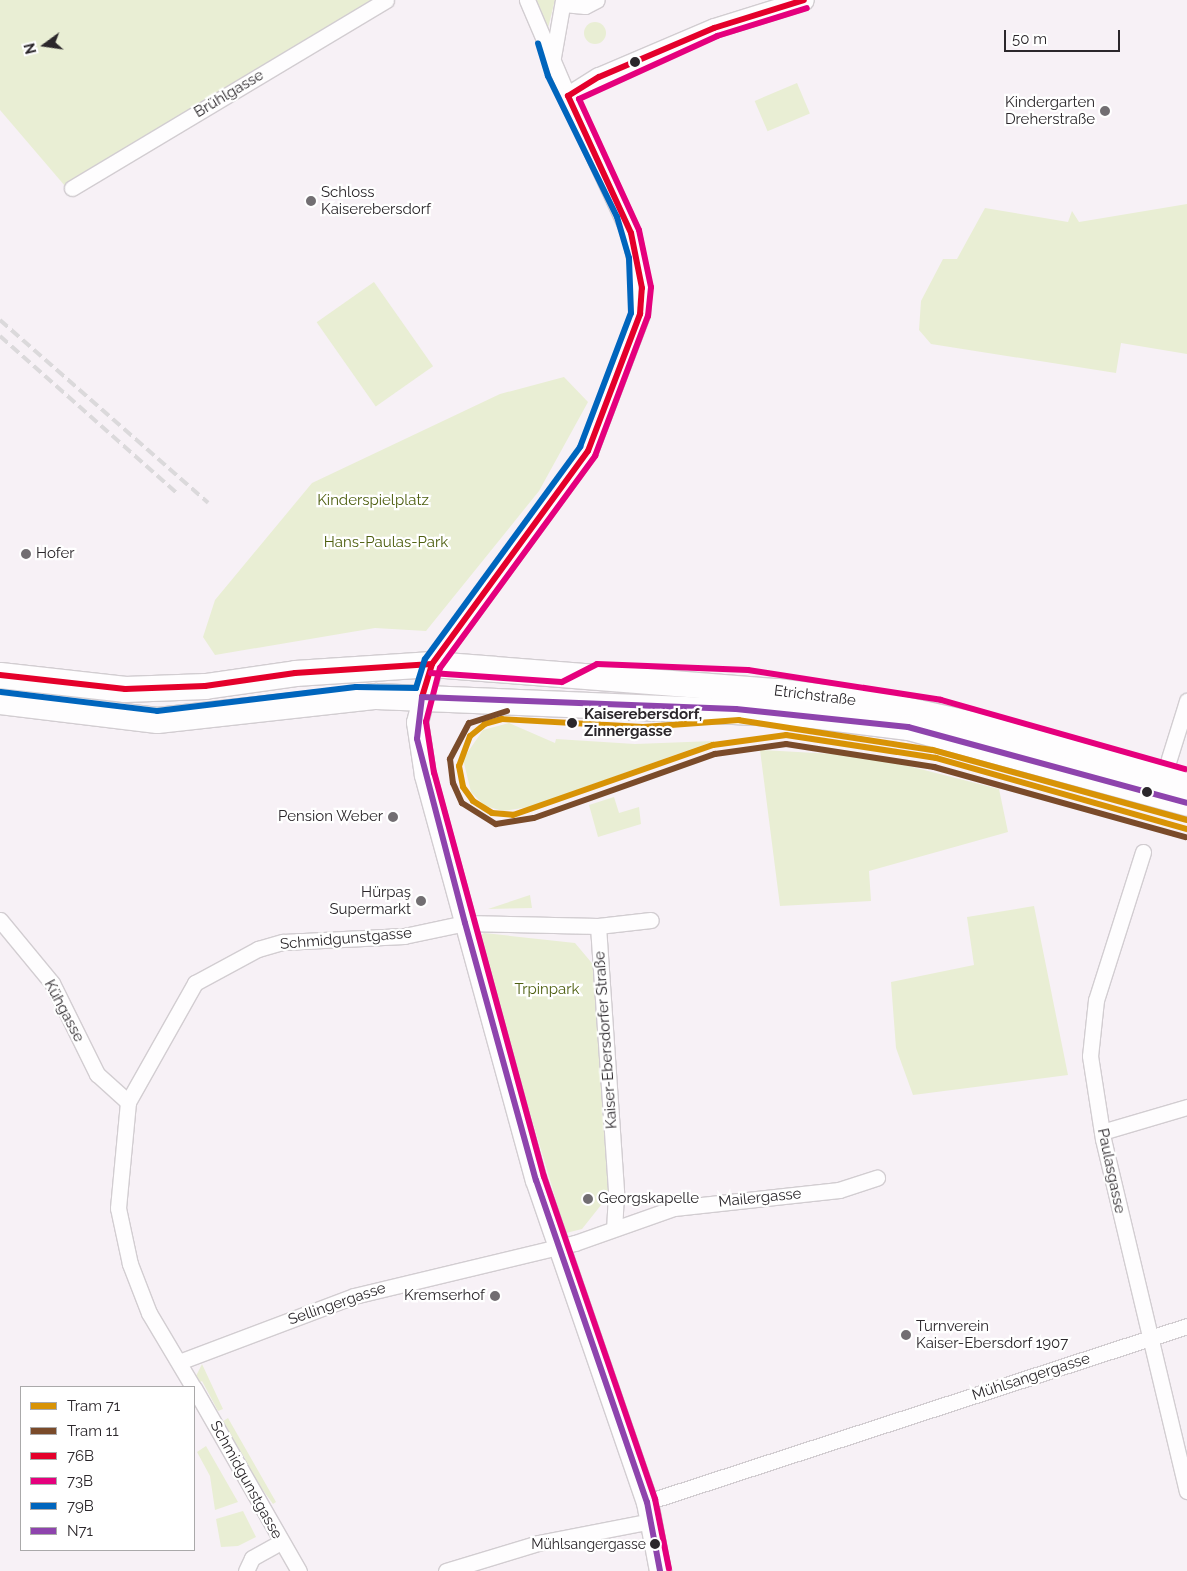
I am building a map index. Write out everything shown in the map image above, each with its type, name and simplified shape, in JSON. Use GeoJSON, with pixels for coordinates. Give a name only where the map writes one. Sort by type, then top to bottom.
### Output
{"type":"FeatureCollection","features":[{"type":"Feature","properties":{"kind":"main road","name":"Etrichstraße"},"geometry":{"type":"LineString","coordinates":[[0,674],[125,689],[205,686],[295,673],[432,664],[777,690],[882,704],[972,724],[1187,784]]}},
{"type":"Feature","properties":{"kind":"main road"},"geometry":{"type":"LineString","coordinates":[[432,664],[422,697],[417,739],[465,923],[558,1244],[649,1511],[660,1571]]}},
{"type":"Feature","properties":{"kind":"main road","name":"Etrichstraße"},"geometry":{"type":"LineString","coordinates":[[0,701],[157,720],[357,696],[736,709],[908,728],[1187,803]]}},
{"type":"Feature","properties":{"kind":"street","name":"Brühlgasse"},"geometry":{"type":"LineString","coordinates":[[72,188],[386,0]]}},
{"type":"Feature","properties":{"kind":"street"},"geometry":{"type":"LineString","coordinates":[[432,664],[588,451],[640,314],[642,288],[631,233],[568,96],[553,57],[527,0]]}},
{"type":"Feature","properties":{"kind":"street"},"geometry":{"type":"LineString","coordinates":[[553,57],[563,2],[585,6],[598,0]]}},
{"type":"Feature","properties":{"kind":"street"},"geometry":{"type":"LineString","coordinates":[[568,96],[599,77],[689,39],[804,0]]}},
{"type":"Feature","properties":{"kind":"street"},"geometry":{"type":"LineString","coordinates":[[1164,778],[1187,701]]}},
{"type":"Feature","properties":{"kind":"street","name":"Paulasgasse"},"geometry":{"type":"LineString","coordinates":[[1143,852],[1096,1000],[1090,1056],[1102,1132],[1148,1340],[1187,1490]]}},
{"type":"Feature","properties":{"kind":"street","name":"Kühgasse"},"geometry":{"type":"LineString","coordinates":[[0,920],[52,984],[97,1074],[128,1102]]}},
{"type":"Feature","properties":{"kind":"street"},"geometry":{"type":"LineString","coordinates":[[465,923],[598,926],[651,920]]}},
{"type":"Feature","properties":{"kind":"street","name":"Schmidgunstgasse"},"geometry":{"type":"LineString","coordinates":[[193,1386],[149,1313],[130,1264],[118,1208],[128,1102],[195,983],[258,949],[283,942],[404,936],[465,923]]}},
{"type":"Feature","properties":{"kind":"street","name":"Kaiser-Ebersdorfer Straße"},"geometry":{"type":"LineString","coordinates":[[598,926],[616,1193],[614,1227]]}},
{"type":"Feature","properties":{"kind":"street"},"geometry":{"type":"LineString","coordinates":[[1102,1132],[1187,1106]]}},
{"type":"Feature","properties":{"kind":"street","name":"Mailergasse"},"geometry":{"type":"LineString","coordinates":[[614,1227],[674,1208],[839,1190],[877,1178]]}},
{"type":"Feature","properties":{"kind":"street"},"geometry":{"type":"LineString","coordinates":[[558,1244],[575,1243],[614,1227]]}},
{"type":"Feature","properties":{"kind":"street","name":"Sellingergasse"},"geometry":{"type":"LineString","coordinates":[[179,1362],[354,1296],[558,1244]]}},
{"type":"Feature","properties":{"kind":"street","name":"Mühlsangergasse"},"geometry":{"type":"LineString","coordinates":[[446,1571],[649,1511],[1187,1326]]}},
{"type":"Feature","properties":{"kind":"street","name":"Schmidgunstgasse"},"geometry":{"type":"LineString","coordinates":[[195,1390],[298,1571]]}},
{"type":"Feature","properties":{"kind":"street"},"geometry":{"type":"LineString","coordinates":[[246,1571],[252,1558],[281,1542]]}},
{"type":"Feature","properties":{"kind":"green space"},"geometry":{"type":"Polygon","coordinates":[[[0,0],[374,0],[65,186],[0,110],[0,0]]]}},
{"type":"Feature","properties":{"kind":"green space"},"geometry":{"type":"Polygon","coordinates":[[[535,0],[555,0],[548,28],[545,27],[535,0]]]}},
{"type":"Feature","properties":{"kind":"green space"},"geometry":{"type":"Polygon","coordinates":[[[595,22],[603,25],[606,33],[603,41],[595,44],[587,41],[584,33],[587,25],[595,22]]]}},
{"type":"Feature","properties":{"kind":"green space"},"geometry":{"type":"Polygon","coordinates":[[[797,83],[810,113],[768,131],[755,101],[797,83]]]}},
{"type":"Feature","properties":{"kind":"green space"},"geometry":{"type":"Polygon","coordinates":[[[1187,204],[1187,354],[1121,343],[1116,373],[931,344],[919,330],[921,301],[943,259],[957,259],[985,208],[1068,222],[1072,211],[1079,222],[1187,204]]]}},
{"type":"Feature","properties":{"kind":"green space"},"geometry":{"type":"Polygon","coordinates":[[[374,282],[433,366],[376,407],[317,322],[374,282]]]}},
{"type":"Feature","properties":{"kind":"green space","name":"Hans-Paulas-Park"},"geometry":{"type":"Polygon","coordinates":[[[564,377],[588,402],[539,491],[426,631],[375,628],[215,655],[203,637],[215,600],[312,483],[500,394],[564,377]]]}},
{"type":"Feature","properties":{"kind":"green space"},"geometry":{"type":"Polygon","coordinates":[[[509,723],[555,743],[556,739],[635,744],[714,741],[529,807],[503,811],[485,806],[471,792],[463,759],[483,730],[509,723]]]}},
{"type":"Feature","properties":{"kind":"green space"},"geometry":{"type":"Polygon","coordinates":[[[760,750],[869,756],[999,789],[1008,832],[869,871],[871,901],[780,906],[760,750]]]}},
{"type":"Feature","properties":{"kind":"green space"},"geometry":{"type":"Polygon","coordinates":[[[614,797],[619,813],[639,807],[641,824],[598,837],[589,805],[614,797]]]}},
{"type":"Feature","properties":{"kind":"green space"},"geometry":{"type":"Polygon","coordinates":[[[530,895],[532,908],[488,909],[530,895]]]}},
{"type":"Feature","properties":{"kind":"green space"},"geometry":{"type":"Polygon","coordinates":[[[1034,906],[1068,1075],[913,1095],[896,1048],[891,982],[974,965],[967,917],[1034,906]]]}},
{"type":"Feature","properties":{"kind":"green space","name":"Trpinpark"},"geometry":{"type":"Polygon","coordinates":[[[484,933],[575,943],[596,968],[609,1195],[582,1229],[566,1233],[560,1226],[561,1217],[478,938],[484,933]]]}},
{"type":"Feature","properties":{"kind":"green space"},"geometry":{"type":"Polygon","coordinates":[[[202,1364],[223,1409],[218,1411],[202,1381],[198,1383],[195,1378],[202,1364]]]}},
{"type":"Feature","properties":{"kind":"green space"},"geometry":{"type":"Polygon","coordinates":[[[228,1418],[276,1502],[273,1504],[241,1460],[245,1458],[220,1423],[228,1418]]]}},
{"type":"Feature","properties":{"kind":"green space"},"geometry":{"type":"Polygon","coordinates":[[[206,1446],[238,1502],[215,1510],[210,1476],[197,1452],[206,1446]]]}},
{"type":"Feature","properties":{"kind":"green space"},"geometry":{"type":"Polygon","coordinates":[[[243,1511],[256,1537],[238,1546],[221,1547],[216,1519],[243,1511]]]}},
{"type":"Feature","properties":{"kind":"railway"},"geometry":{"type":"LineString","coordinates":[[0,320],[208,503]]}},
{"type":"Feature","properties":{"kind":"railway"},"geometry":{"type":"LineString","coordinates":[[0,336],[179,495]]}},
{"type":"Feature","properties":{"kind":"tram line","name":"11"},"geometry":{"type":"LineString","coordinates":[[507,711],[469,723],[450,759],[453,783],[462,803],[496,824],[534,818],[715,754],[786,744],[934,767],[1185,837]]}},
{"type":"Feature","properties":{"kind":"tram line","name":"71"},"geometry":{"type":"LineString","coordinates":[[1187,820],[932,750],[739,720],[643,727],[502,719],[485,724],[470,736],[459,766],[463,787],[473,801],[492,813],[513,815],[713,745],[786,735],[936,758],[1187,829]]}},
{"type":"Feature","properties":{"kind":"transit line","name":"76B"},"geometry":{"type":"LineString","coordinates":[[568,96],[599,77],[714,28],[804,0]]}},
{"type":"Feature","properties":{"kind":"transit line","name":"73B"},"geometry":{"type":"LineString","coordinates":[[669,1569],[655,1499],[544,1177],[434,773],[426,722],[440,668],[595,456],[648,316],[651,287],[639,230],[579,99],[717,36],[807,8]]}},
{"type":"Feature","properties":{"kind":"transit line","name":"79B"},"geometry":{"type":"LineString","coordinates":[[1,692],[157,711],[356,687],[416,688],[425,659],[580,447],[631,313],[629,258],[617,217],[548,76],[538,43]]}},
{"type":"Feature","properties":{"kind":"transit line","name":"76B"},"geometry":{"type":"LineString","coordinates":[[422,697],[432,664],[588,451],[640,314],[642,288],[631,233],[568,96]]}},
{"type":"Feature","properties":{"kind":"transit line","name":"76B"},"geometry":{"type":"LineString","coordinates":[[0,675],[125,689],[205,686],[295,673],[432,664]]}},
{"type":"Feature","properties":{"kind":"transit line","name":"73B"},"geometry":{"type":"LineString","coordinates":[[431,673],[562,682],[597,664],[748,670],[941,700],[1185,769]]}},
{"type":"Feature","properties":{"kind":"transit line","name":"N71"},"geometry":{"type":"LineString","coordinates":[[422,697],[417,739],[465,923],[536,1180],[647,1502],[660,1571]]}},
{"type":"Feature","properties":{"kind":"transit line","name":"N71"},"geometry":{"type":"LineString","coordinates":[[422,697],[736,709],[908,727],[1187,803]]}},
{"type":"Feature","properties":{"kind":"place","name":"Kindergarten Dreherstraße"},"geometry":{"type":"Point","coordinates":[1105,111]}},
{"type":"Feature","properties":{"kind":"place","name":"Schloss Kaiserebersdorf"},"geometry":{"type":"Point","coordinates":[311,201]}},
{"type":"Feature","properties":{"kind":"place","name":"Hofer"},"geometry":{"type":"Point","coordinates":[26,554]}},
{"type":"Feature","properties":{"kind":"place","name":"Kaiserebersdorf, Zinnergasse"},"geometry":{"type":"Point","coordinates":[572,723]}},
{"type":"Feature","properties":{"kind":"place","name":"Pension Weber"},"geometry":{"type":"Point","coordinates":[393,817]}},
{"type":"Feature","properties":{"kind":"place","name":"Hürpaş Supermarkt"},"geometry":{"type":"Point","coordinates":[421,901]}},
{"type":"Feature","properties":{"kind":"place","name":"Georgskapelle"},"geometry":{"type":"Point","coordinates":[588,1199]}},
{"type":"Feature","properties":{"kind":"place","name":"Kremserhof"},"geometry":{"type":"Point","coordinates":[495,1296]}},
{"type":"Feature","properties":{"kind":"place","name":"Turnverein Kaiser-Ebersdorf 1907"},"geometry":{"type":"Point","coordinates":[906,1335]}},
{"type":"Feature","properties":{"kind":"place","name":"Mühlsangergasse"},"geometry":{"type":"Point","coordinates":[655,1544]}},
{"type":"Feature","properties":{"kind":"park label","name":"Kinderspielplatz"},"geometry":{"type":"Point","coordinates":[373,501]}}]}
